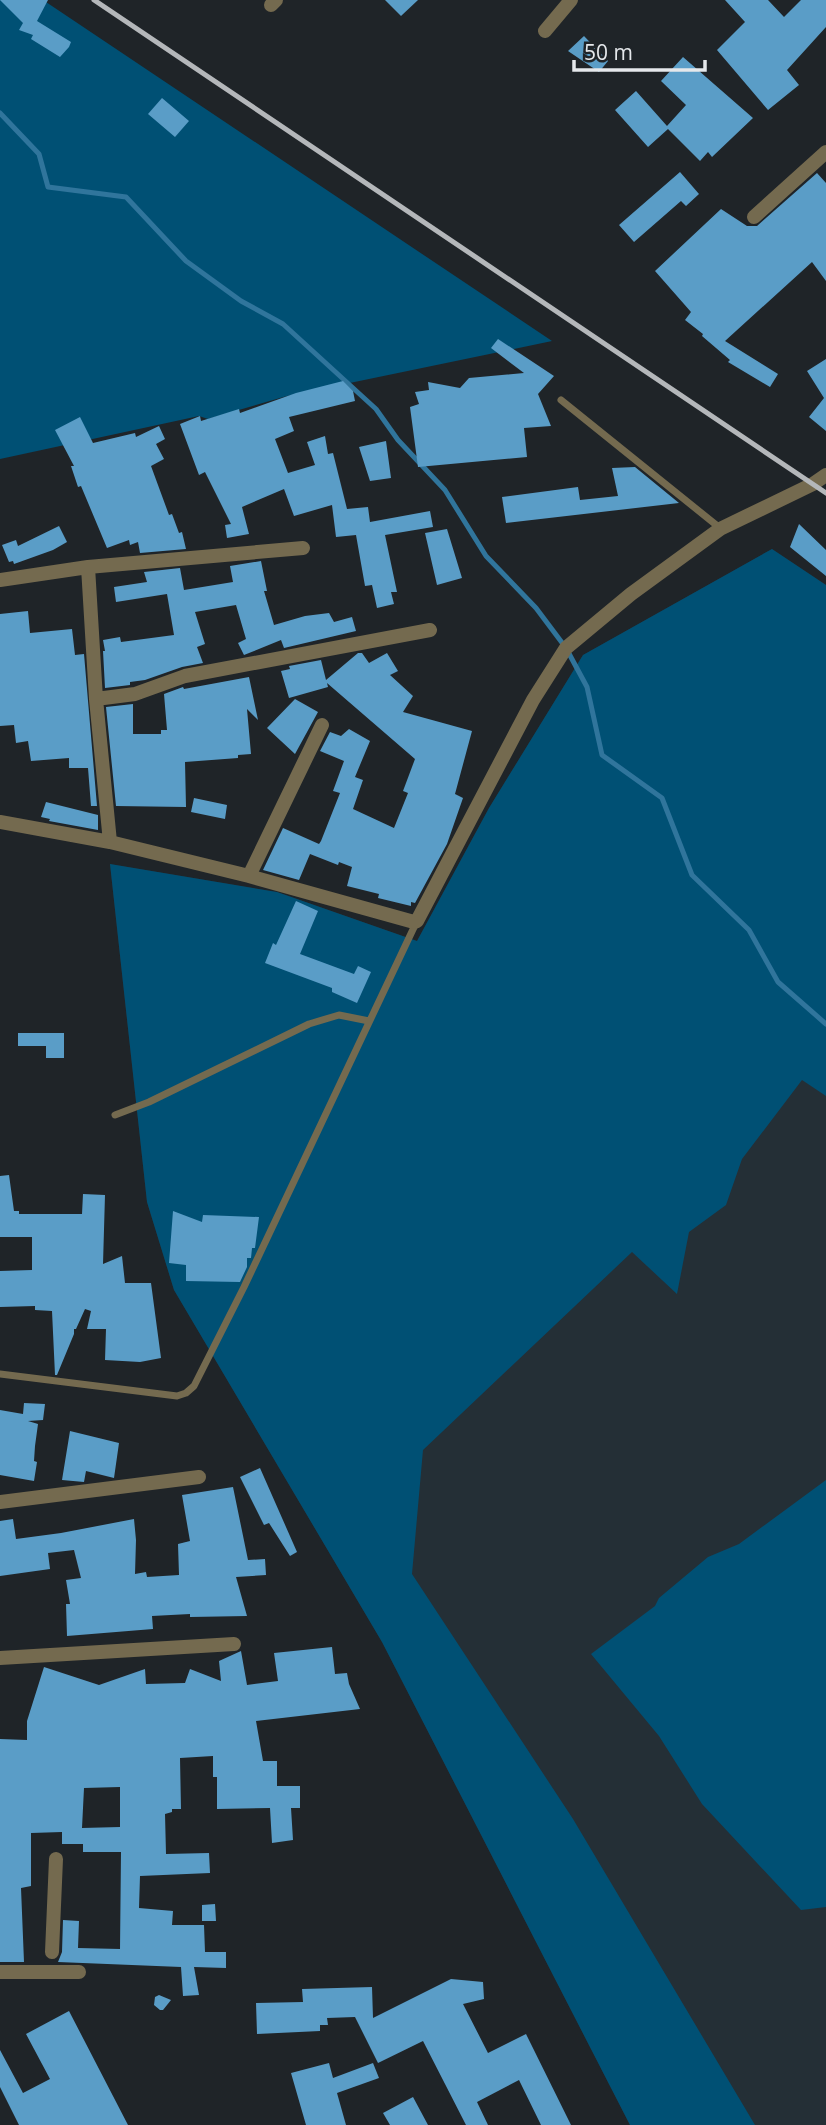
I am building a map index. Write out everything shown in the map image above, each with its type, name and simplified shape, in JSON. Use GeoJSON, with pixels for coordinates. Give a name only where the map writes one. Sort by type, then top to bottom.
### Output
{"type":"FeatureCollection","features":[{"type":"Feature","properties":{"kind":"street"},"geometry":{"type":"LineString","coordinates":[[545,31],[571,0]]}},
{"type":"Feature","properties":{"kind":"street"},"geometry":{"type":"LineString","coordinates":[[754,217],[826,152]]}},
{"type":"Feature","properties":{"kind":"street"},"geometry":{"type":"LineString","coordinates":[[0,822],[110,842],[250,876],[416,922],[533,700],[566,648],[631,594],[720,529],[813,484],[826,475]]}},
{"type":"Feature","properties":{"kind":"street"},"geometry":{"type":"LineString","coordinates":[[0,580],[88,568],[303,548]]}},
{"type":"Feature","properties":{"kind":"street"},"geometry":{"type":"LineString","coordinates":[[88,568],[96,699],[110,842]]}},
{"type":"Feature","properties":{"kind":"street"},"geometry":{"type":"LineString","coordinates":[[96,699],[135,694],[185,676],[430,630]]}},
{"type":"Feature","properties":{"kind":"street"},"geometry":{"type":"LineString","coordinates":[[250,876],[322,724]]}},
{"type":"Feature","properties":{"kind":"street"},"geometry":{"type":"LineString","coordinates":[[0,1502],[199,1477]]}},
{"type":"Feature","properties":{"kind":"street"},"geometry":{"type":"LineString","coordinates":[[0,1658],[234,1644]]}},
{"type":"Feature","properties":{"kind":"street"},"geometry":{"type":"LineString","coordinates":[[52,1952],[56,1859]]}},
{"type":"Feature","properties":{"kind":"street"},"geometry":{"type":"LineString","coordinates":[[0,1972],[79,1972]]}},
{"type":"Feature","properties":{"kind":"lane"},"geometry":{"type":"LineString","coordinates":[[561,400],[720,529]]}},
{"type":"Feature","properties":{"kind":"lane"},"geometry":{"type":"LineString","coordinates":[[0,1374],[177,1396],[194,1386],[244,1287],[416,922]]}},
{"type":"Feature","properties":{"kind":"lane"},"geometry":{"type":"LineString","coordinates":[[115,1115],[149,1102],[309,1024],[339,1015],[369,1021]]}},
{"type":"Feature","properties":{"kind":"shaded area"},"geometry":{"type":"Polygon","coordinates":[[[0,0],[43,0],[552,341],[287,396],[208,419],[199,416],[0,459],[0,0]]]}},
{"type":"Feature","properties":{"kind":"shaded area"},"geometry":{"type":"Polygon","coordinates":[[[772,549],[826,585],[826,2125],[630,2125],[382,1642],[174,1290],[147,1202],[110,864],[277,892],[417,941],[489,808],[583,655],[772,549]]]}},
{"type":"Feature","properties":{"kind":"shaded area"},"geometry":{"type":"Polygon","coordinates":[[[772,549],[826,585],[826,1096],[802,1080],[742,1159],[726,1205],[689,1232],[677,1294],[632,1252],[423,1450],[412,1574],[573,1819],[755,2125],[630,2125],[382,1642],[174,1290],[147,1202],[110,864],[277,892],[417,941],[489,808],[583,655],[772,549]]]}},
{"type":"Feature","properties":{"kind":"shaded area"},"geometry":{"type":"Polygon","coordinates":[[[826,1480],[826,1907],[801,1910],[702,1804],[659,1736],[591,1654],[655,1606],[659,1598],[708,1557],[739,1544],[826,1480]]]}},
{"type":"Feature","properties":{"kind":"building"},"geometry":{"type":"Polygon","coordinates":[[[0,0],[48,0],[37,21],[71,42],[69,47],[60,57],[31,39],[33,35],[19,30],[23,23],[0,0]]]}},
{"type":"Feature","properties":{"kind":"building"},"geometry":{"type":"Polygon","coordinates":[[[385,0],[418,0],[401,16],[385,0]]]}},
{"type":"Feature","properties":{"kind":"building"},"geometry":{"type":"Polygon","coordinates":[[[725,0],[768,0],[784,17],[801,0],[826,0],[826,27],[787,70],[799,85],[768,110],[717,50],[745,22],[725,0]]]}},
{"type":"Feature","properties":{"kind":"building"},"geometry":{"type":"Polygon","coordinates":[[[584,36],[608,61],[599,72],[568,51],[584,36]]]}},
{"type":"Feature","properties":{"kind":"building"},"geometry":{"type":"Polygon","coordinates":[[[683,57],[753,118],[712,157],[708,152],[700,161],[668,129],[648,147],[615,110],[636,91],[667,126],[686,105],[661,81],[683,57]]]}},
{"type":"Feature","properties":{"kind":"building"},"geometry":{"type":"Polygon","coordinates":[[[162,98],[189,121],[175,137],[148,114],[162,98]]]}},
{"type":"Feature","properties":{"kind":"building"},"geometry":{"type":"Polygon","coordinates":[[[680,172],[699,194],[686,206],[681,201],[634,242],[619,225],[680,172]]]}},
{"type":"Feature","properties":{"kind":"building"},"geometry":{"type":"Polygon","coordinates":[[[817,173],[826,183],[826,281],[812,262],[725,341],[778,374],[770,387],[728,362],[730,360],[685,320],[691,312],[655,271],[721,209],[747,226],[757,226],[817,173]]]}},
{"type":"Feature","properties":{"kind":"building"},"geometry":{"type":"Polygon","coordinates":[[[498,339],[554,376],[538,394],[551,426],[524,428],[527,457],[418,467],[410,407],[419,404],[415,392],[429,390],[428,382],[460,388],[469,378],[524,373],[491,348],[498,339]]]}},
{"type":"Feature","properties":{"kind":"building"},"geometry":{"type":"Polygon","coordinates":[[[826,359],[826,431],[809,417],[824,398],[807,371],[826,359]]]}},
{"type":"Feature","properties":{"kind":"building"},"geometry":{"type":"Polygon","coordinates":[[[343,381],[353,391],[355,401],[289,417],[294,431],[275,439],[288,473],[315,465],[307,442],[325,436],[328,454],[333,453],[347,509],[368,507],[370,522],[430,511],[433,527],[385,535],[397,592],[391,592],[394,604],[377,608],[372,585],[365,586],[356,535],[336,537],[332,505],[294,516],[284,489],[242,507],[249,534],[227,538],[225,525],[231,524],[205,472],[199,475],[180,424],[200,416],[201,421],[239,409],[240,413],[296,393],[343,381]]]}},
{"type":"Feature","properties":{"kind":"building"},"geometry":{"type":"Polygon","coordinates":[[[80,417],[93,443],[135,433],[136,437],[159,426],[165,439],[156,444],[164,459],[151,466],[169,515],[172,514],[179,533],[182,532],[186,549],[140,553],[138,542],[130,545],[129,540],[107,548],[81,486],[78,487],[71,466],[74,466],[55,430],[80,417]]]}},
{"type":"Feature","properties":{"kind":"building"},"geometry":{"type":"Polygon","coordinates":[[[386,441],[391,478],[370,481],[359,447],[386,441]]]}},
{"type":"Feature","properties":{"kind":"building"},"geometry":{"type":"Polygon","coordinates":[[[635,467],[679,503],[506,523],[502,497],[578,487],[580,500],[618,496],[612,468],[635,467]]]}},
{"type":"Feature","properties":{"kind":"building"},"geometry":{"type":"Polygon","coordinates":[[[799,524],[826,550],[826,576],[790,547],[799,524]]]}},
{"type":"Feature","properties":{"kind":"building"},"geometry":{"type":"Polygon","coordinates":[[[59,526],[67,542],[14,564],[13,561],[9,562],[2,545],[16,540],[18,546],[59,526]]]}},
{"type":"Feature","properties":{"kind":"building"},"geometry":{"type":"Polygon","coordinates":[[[447,529],[462,578],[437,585],[425,533],[447,529]]]}},
{"type":"Feature","properties":{"kind":"building"},"geometry":{"type":"Polygon","coordinates":[[[261,561],[267,591],[264,591],[274,625],[305,616],[329,613],[334,622],[352,617],[356,631],[284,648],[281,640],[244,655],[238,643],[246,639],[236,605],[195,612],[205,644],[197,647],[203,663],[130,682],[130,685],[105,688],[103,640],[120,637],[121,642],[174,635],[167,594],[116,602],[114,587],[147,582],[144,572],[180,568],[184,590],[233,582],[230,566],[261,561]]]}},
{"type":"Feature","properties":{"kind":"building"},"geometry":{"type":"Polygon","coordinates":[[[28,611],[30,633],[72,629],[75,655],[84,654],[97,806],[91,806],[88,768],[69,768],[69,758],[31,761],[28,741],[16,743],[14,725],[0,726],[0,614],[28,611]]]}},
{"type":"Feature","properties":{"kind":"building"},"geometry":{"type":"Polygon","coordinates":[[[358,653],[362,653],[369,663],[387,653],[398,671],[390,675],[413,696],[403,712],[472,731],[455,794],[463,798],[447,844],[411,906],[378,898],[379,894],[347,886],[352,867],[339,862],[338,865],[310,854],[299,880],[263,870],[283,828],[319,844],[321,841],[340,793],[333,791],[344,761],[320,751],[330,732],[341,736],[349,729],[370,741],[355,777],[363,780],[353,809],[394,828],[408,793],[403,791],[415,759],[327,683],[328,687],[289,698],[281,671],[290,669],[289,666],[321,660],[326,680],[358,653]]]}},
{"type":"Feature","properties":{"kind":"building"},"geometry":{"type":"Polygon","coordinates":[[[249,677],[258,720],[247,709],[251,754],[238,755],[238,758],[185,762],[186,807],[116,806],[106,707],[133,704],[133,734],[161,734],[161,730],[167,730],[164,694],[183,687],[184,689],[249,677]]]}},
{"type":"Feature","properties":{"kind":"building"},"geometry":{"type":"Polygon","coordinates":[[[295,699],[318,712],[295,754],[267,728],[295,699]]]}},
{"type":"Feature","properties":{"kind":"building"},"geometry":{"type":"Polygon","coordinates":[[[194,798],[227,805],[225,819],[191,812],[194,798]]]}},
{"type":"Feature","properties":{"kind":"building"},"geometry":{"type":"Polygon","coordinates":[[[46,802],[98,815],[98,830],[49,821],[50,819],[41,817],[46,802]]]}},
{"type":"Feature","properties":{"kind":"building"},"geometry":{"type":"Polygon","coordinates":[[[296,901],[318,911],[300,954],[354,974],[358,966],[371,972],[357,1003],[332,992],[332,988],[265,963],[296,901]]]}},
{"type":"Feature","properties":{"kind":"building"},"geometry":{"type":"Polygon","coordinates":[[[18,1033],[64,1033],[64,1058],[46,1058],[46,1046],[18,1046],[18,1033]]]}},
{"type":"Feature","properties":{"kind":"building"},"geometry":{"type":"Polygon","coordinates":[[[9,1175],[14,1211],[19,1211],[19,1214],[82,1214],[83,1194],[105,1195],[103,1264],[122,1256],[125,1283],[151,1283],[161,1358],[140,1362],[105,1360],[106,1329],[87,1329],[91,1311],[85,1309],[55,1375],[52,1311],[35,1310],[35,1306],[0,1307],[0,1271],[32,1270],[32,1237],[0,1237],[0,1176],[9,1175]]]}},
{"type":"Feature","properties":{"kind":"building"},"geometry":{"type":"Polygon","coordinates":[[[173,1211],[202,1222],[203,1215],[259,1217],[255,1248],[252,1248],[251,1258],[247,1258],[247,1267],[240,1282],[186,1281],[186,1265],[169,1263],[173,1211]]]}},
{"type":"Feature","properties":{"kind":"building"},"geometry":{"type":"Polygon","coordinates":[[[24,1403],[45,1404],[43,1420],[28,1421],[38,1424],[34,1481],[0,1475],[0,1410],[23,1414],[24,1403]]]}},
{"type":"Feature","properties":{"kind":"building"},"geometry":{"type":"Polygon","coordinates":[[[70,1431],[119,1443],[114,1478],[86,1471],[84,1482],[62,1480],[70,1431]]]}},
{"type":"Feature","properties":{"kind":"building"},"geometry":{"type":"Polygon","coordinates":[[[260,1468],[297,1552],[290,1556],[269,1523],[264,1525],[240,1477],[260,1468]]]}},
{"type":"Feature","properties":{"kind":"building"},"geometry":{"type":"Polygon","coordinates":[[[233,1487],[248,1560],[265,1559],[266,1575],[236,1577],[247,1616],[152,1616],[153,1629],[67,1636],[66,1604],[70,1604],[66,1580],[81,1578],[74,1550],[48,1553],[50,1569],[0,1576],[0,1521],[13,1519],[16,1539],[134,1519],[135,1574],[146,1572],[147,1577],[179,1575],[178,1544],[190,1541],[182,1495],[233,1487]]]}},
{"type":"Feature","properties":{"kind":"building"},"geometry":{"type":"Polygon","coordinates":[[[332,1647],[335,1674],[347,1673],[360,1709],[256,1721],[263,1761],[277,1761],[277,1786],[300,1786],[300,1808],[291,1808],[293,1840],[272,1843],[270,1808],[217,1809],[217,1777],[213,1777],[213,1756],[180,1758],[181,1809],[172,1809],[172,1812],[165,1814],[166,1854],[209,1853],[210,1873],[140,1876],[139,1908],[173,1911],[172,1925],[204,1925],[205,1952],[226,1952],[226,1968],[194,1967],[199,1995],[183,1996],[181,1967],[58,1962],[62,1952],[63,1920],[79,1921],[78,1948],[120,1949],[121,1852],[83,1852],[83,1844],[62,1844],[62,1832],[31,1833],[31,1886],[21,1888],[24,1962],[0,1962],[0,1739],[27,1740],[27,1721],[44,1667],[99,1685],[145,1669],[146,1684],[185,1683],[190,1669],[221,1681],[219,1661],[241,1651],[247,1685],[278,1681],[274,1653],[332,1647]],[[120,1787],[84,1788],[82,1828],[120,1827],[120,1787]]]}},
{"type":"Feature","properties":{"kind":"building"},"geometry":{"type":"Polygon","coordinates":[[[215,1904],[216,1921],[202,1921],[202,1905],[215,1904]]]}},
{"type":"Feature","properties":{"kind":"building"},"geometry":{"type":"Polygon","coordinates":[[[451,1979],[483,1982],[484,1999],[463,2004],[488,2053],[526,2034],[571,2125],[541,2125],[519,2080],[477,2102],[488,2125],[466,2125],[423,2041],[378,2063],[355,2017],[327,2018],[328,2025],[320,2025],[320,2031],[257,2034],[256,2003],[303,2002],[302,1989],[372,1987],[373,2018],[451,1979]]]}},
{"type":"Feature","properties":{"kind":"building"},"geometry":{"type":"Polygon","coordinates":[[[159,1995],[171,2000],[163,2010],[154,2005],[155,1997],[159,1995]]]}},
{"type":"Feature","properties":{"kind":"building"},"geometry":{"type":"Polygon","coordinates":[[[69,2011],[128,2125],[19,2125],[0,2087],[0,2050],[23,2093],[50,2079],[26,2034],[69,2011]]]}},
{"type":"Feature","properties":{"kind":"building"},"geometry":{"type":"Polygon","coordinates":[[[329,2063],[333,2078],[373,2063],[379,2078],[337,2093],[346,2125],[306,2125],[291,2073],[329,2063]]]}},
{"type":"Feature","properties":{"kind":"building"},"geometry":{"type":"Polygon","coordinates":[[[413,2097],[428,2125],[390,2125],[383,2113],[413,2097]]]}},
{"type":"Feature","properties":{"kind":"waterway"},"geometry":{"type":"LineString","coordinates":[[0,113],[39,154],[48,187],[126,197],[186,261],[241,301],[283,324],[376,409],[398,440],[445,490],[486,556],[536,608],[566,648],[587,687],[602,755],[662,798],[692,875],[749,930],[778,982],[826,1024]]}},
{"type":"Feature","properties":{"kind":"railway"},"geometry":{"type":"LineString","coordinates":[[94,0],[826,493]]}}]}
